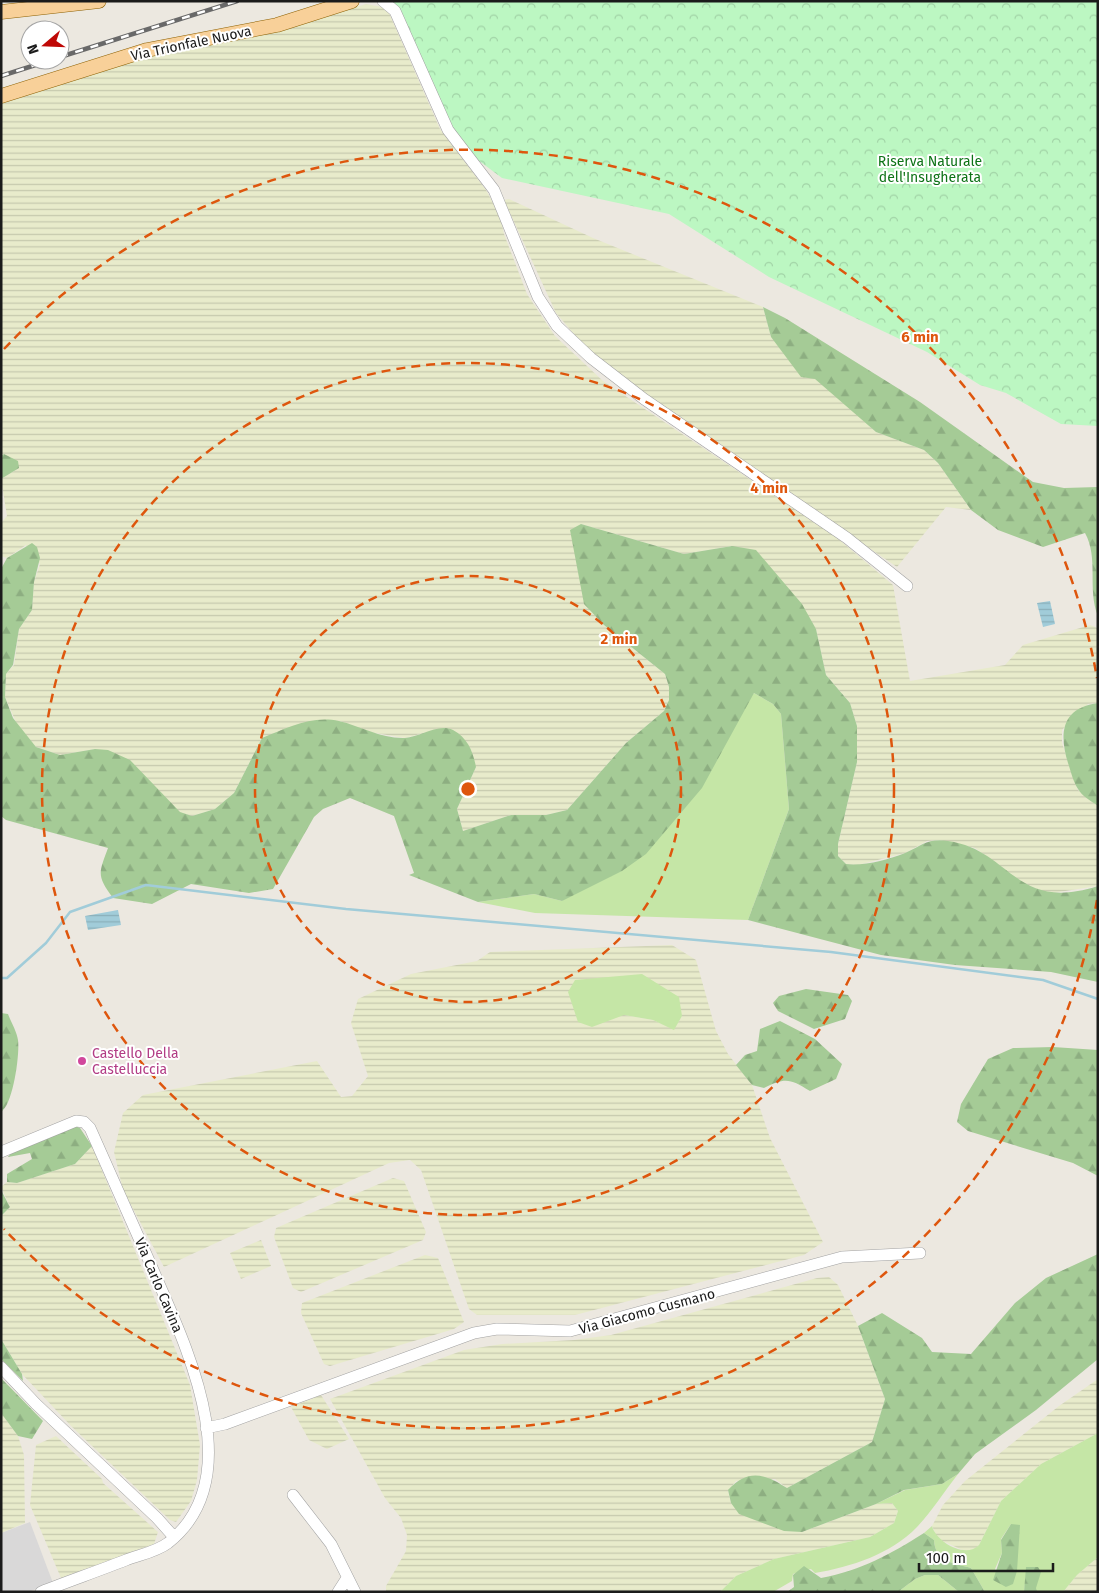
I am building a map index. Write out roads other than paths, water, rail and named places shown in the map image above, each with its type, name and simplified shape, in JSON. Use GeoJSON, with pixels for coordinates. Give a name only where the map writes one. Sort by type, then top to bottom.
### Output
{"type":"FeatureCollection","features":[{"type":"Feature","properties":{"kind":"main road"},"geometry":{"type":"LineString","coordinates":[[1,12],[45,4],[98,1]]}},
{"type":"Feature","properties":{"kind":"main road","name":"Via Trionfale Nuova"},"geometry":{"type":"LineString","coordinates":[[1,96],[147,50],[277,25],[352,1]]}},
{"type":"Feature","properties":{"kind":"street"},"geometry":{"type":"LineString","coordinates":[[383,1],[396,6],[413,54],[448,130],[494,190],[538,297],[557,326],[590,358],[644,399],[847,538],[907,586]]}},
{"type":"Feature","properties":{"kind":"street","name":"Via Carlo Cavina"},"geometry":{"type":"LineString","coordinates":[[1,1152],[76,1121],[82,1121],[88,1125],[190,1356],[206,1428],[208,1447],[204,1490],[196,1510],[174,1537],[156,1549],[41,1592]]}},
{"type":"Feature","properties":{"kind":"street","name":"Via Giacomo Cusmano"},"geometry":{"type":"LineString","coordinates":[[206,1428],[225,1424],[474,1333],[497,1329],[570,1332],[842,1257],[920,1253]]}},
{"type":"Feature","properties":{"kind":"street"},"geometry":{"type":"LineString","coordinates":[[1,1367],[36,1404],[157,1518],[174,1537]]}},
{"type":"Feature","properties":{"kind":"street"},"geometry":{"type":"LineString","coordinates":[[293,1495],[331,1544],[355,1592]]}},
{"type":"Feature","properties":{"kind":"street"},"geometry":{"type":"LineString","coordinates":[[338,1592],[347,1578]]}},
{"type":"Feature","properties":{"kind":"water"},"geometry":{"type":"Polygon","coordinates":[[[1050,601],[1055,624],[1043,627],[1037,603],[1050,601]]]}},
{"type":"Feature","properties":{"kind":"water"},"geometry":{"type":"Polygon","coordinates":[[[118,910],[121,925],[88,930],[85,916],[118,910]]]}},
{"type":"Feature","properties":{"kind":"waterway"},"geometry":{"type":"LineString","coordinates":[[1,978],[7,978],[46,943],[70,912],[146,885],[346,909],[831,952],[1043,980],[1098,999]]}},
{"type":"Feature","properties":{"kind":"railway"},"geometry":{"type":"LineString","coordinates":[[70,54],[237,1]]}},
{"type":"Feature","properties":{"kind":"railway"},"geometry":{"type":"LineString","coordinates":[[1,76],[20,70]]}},
{"type":"Feature","properties":{"kind":"place","name":"Castello Della Castelluccia"},"geometry":{"type":"Point","coordinates":[82,1061]}},
{"type":"Feature","properties":{"kind":"park label","name":"Riserva Naturale dell'Insugherata"},"geometry":{"type":"Point","coordinates":[930,170]}}]}
